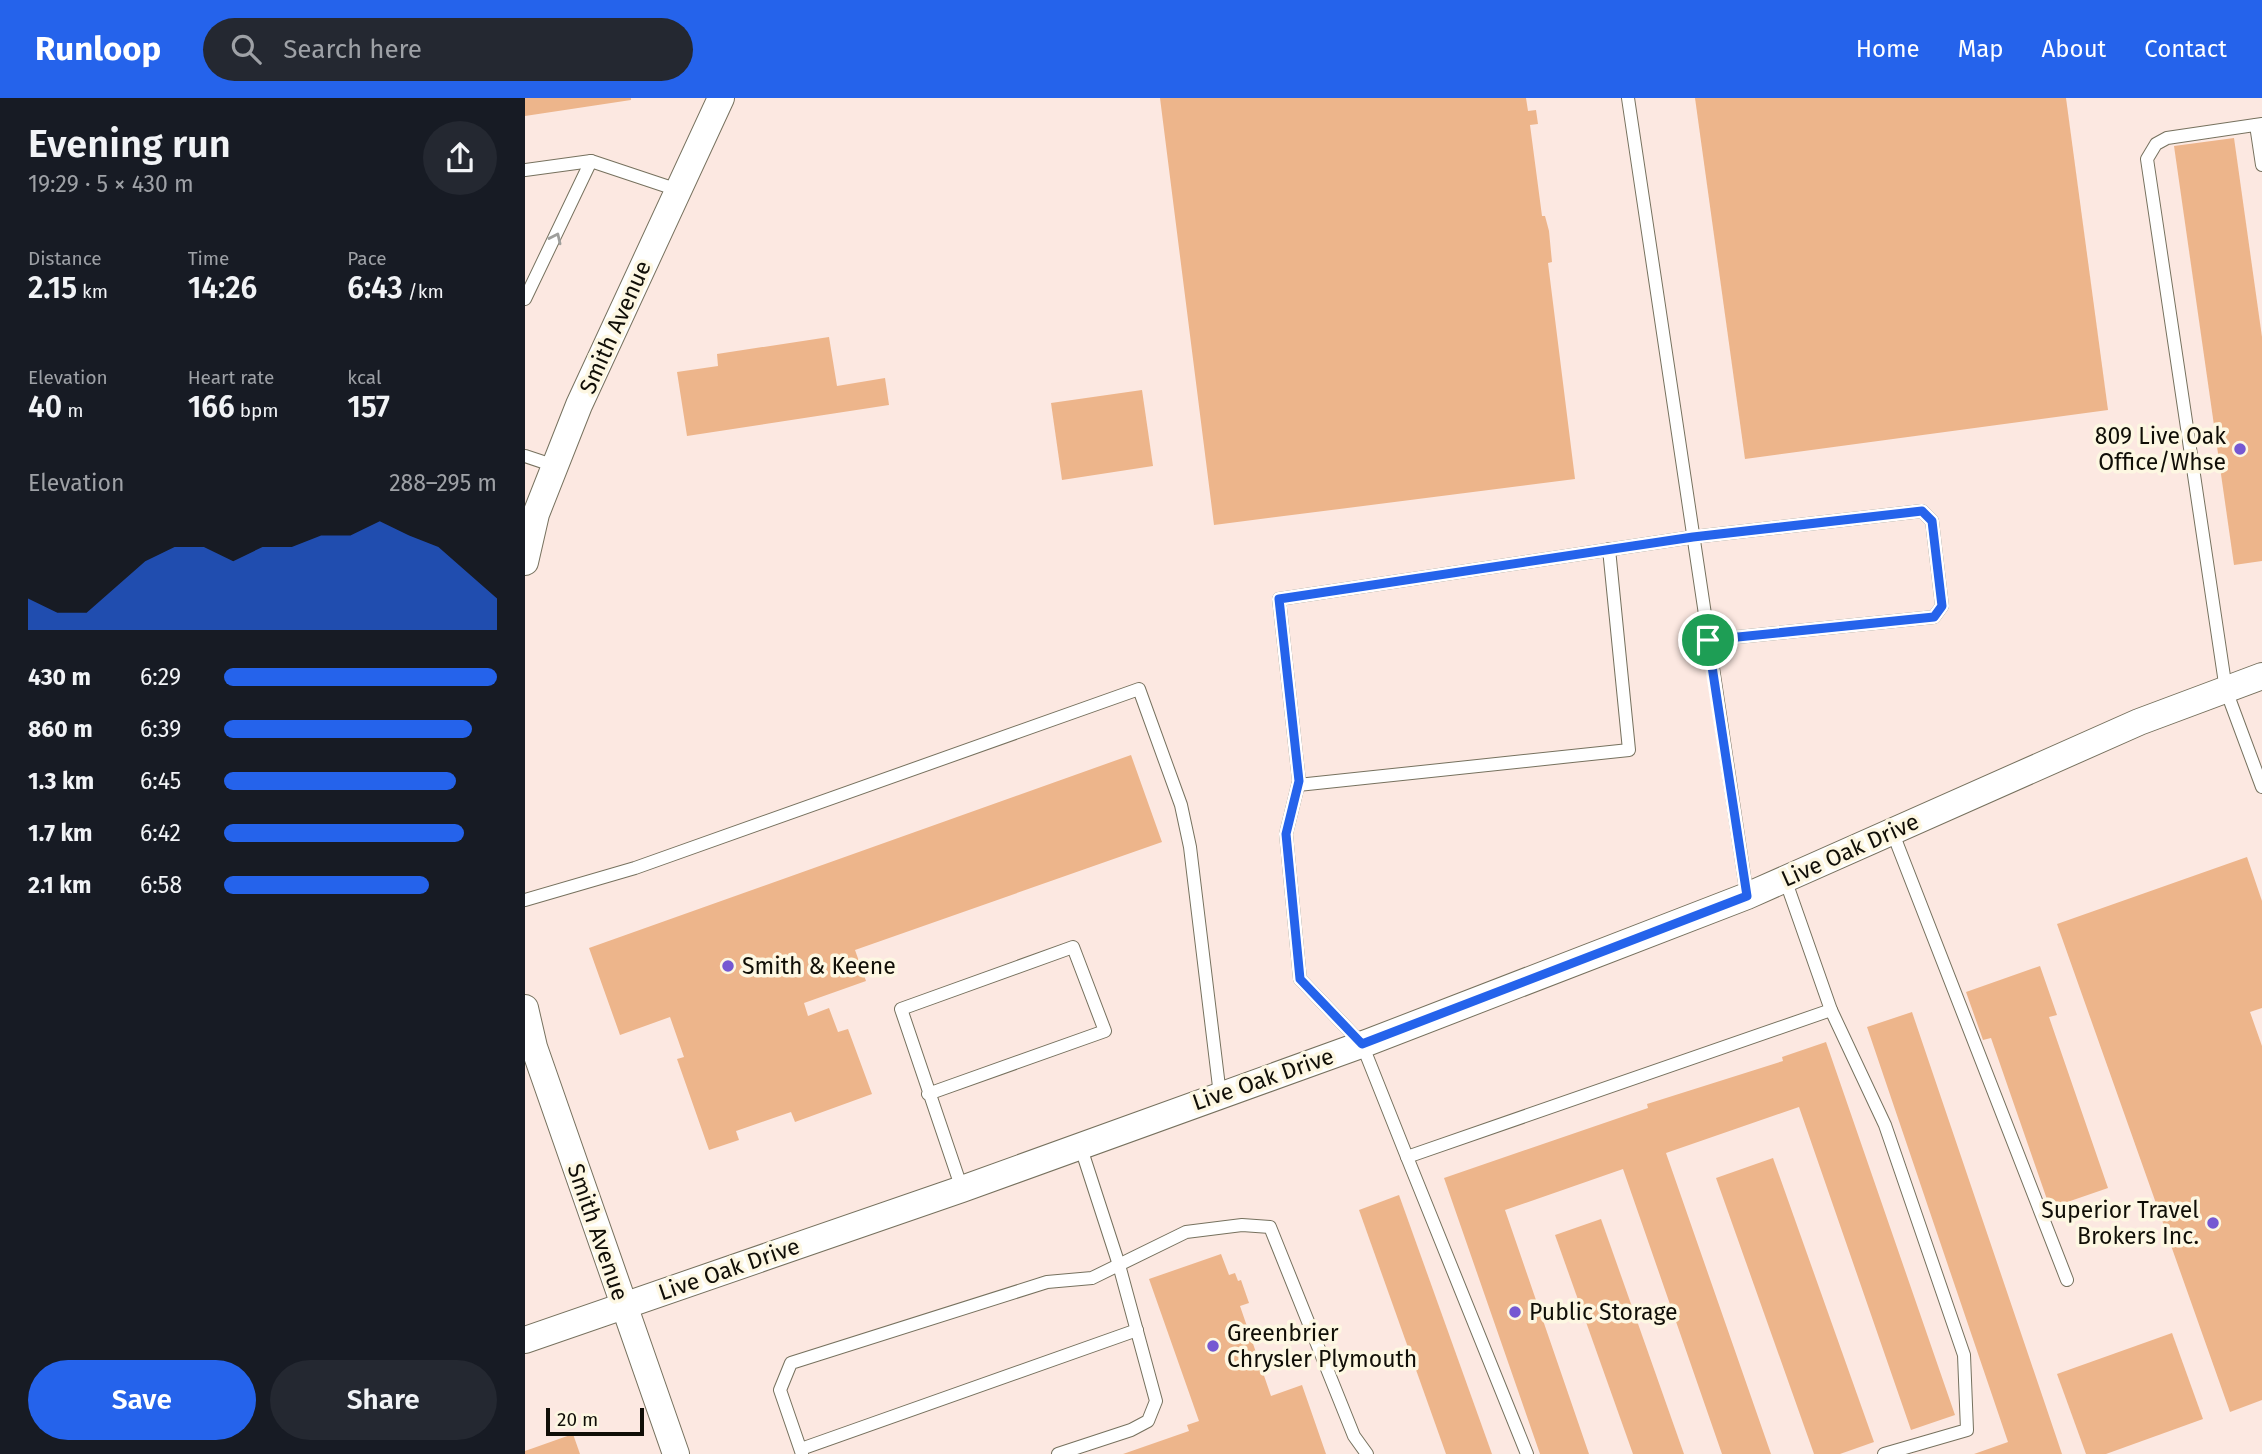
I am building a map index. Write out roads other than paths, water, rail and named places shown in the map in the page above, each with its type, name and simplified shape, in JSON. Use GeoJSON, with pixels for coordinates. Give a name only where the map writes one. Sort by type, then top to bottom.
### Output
{"type":"FeatureCollection","features":[{"type":"Feature","properties":{"kind":"street","name":"Smith Avenue"},"geometry":{"type":"LineString","coordinates":[[525,562],[536,514],[579,405],[721,98]]}},
{"type":"Feature","properties":{"kind":"street","name":"Live Oak Drive"},"geometry":{"type":"LineString","coordinates":[[525,1340],[962,1189],[1362,1044],[1747,896],[2139,722],[2262,677]]}},
{"type":"Feature","properties":{"kind":"street","name":"Smith Avenue"},"geometry":{"type":"LineString","coordinates":[[525,1008],[534,1047],[676,1454]]}},
{"type":"Feature","properties":{"kind":"lane"},"geometry":{"type":"LineString","coordinates":[[1628,98],[1747,896]]}},
{"type":"Feature","properties":{"kind":"lane"},"geometry":{"type":"LineString","coordinates":[[2262,165],[2259,125],[2167,138],[2156,144],[2147,159],[2226,690],[2262,787]]}},
{"type":"Feature","properties":{"kind":"lane"},"geometry":{"type":"LineString","coordinates":[[525,299],[591,161]]}},
{"type":"Feature","properties":{"kind":"lane"},"geometry":{"type":"LineString","coordinates":[[525,170],[591,161],[678,190]]}},
{"type":"Feature","properties":{"kind":"lane"},"geometry":{"type":"LineString","coordinates":[[525,456],[555,466]]}},
{"type":"Feature","properties":{"kind":"lane"},"geometry":{"type":"LineString","coordinates":[[1528,1454],[1362,1044],[1300,979],[1286,834],[1298,785],[1279,599],[1693,537],[1922,511],[1932,521],[1942,606],[1934,617],[1708,640]]}},
{"type":"Feature","properties":{"kind":"lane"},"geometry":{"type":"LineString","coordinates":[[1298,785],[1629,750],[1609,549]]}},
{"type":"Feature","properties":{"kind":"lane"},"geometry":{"type":"LineString","coordinates":[[525,900],[635,868],[1139,689],[1181,805],[1190,847],[1220,1094]]}},
{"type":"Feature","properties":{"kind":"lane"},"geometry":{"type":"LineString","coordinates":[[1892,831],[2067,1280]]}},
{"type":"Feature","properties":{"kind":"lane"},"geometry":{"type":"LineString","coordinates":[[1785,879],[1831,1010],[1885,1125],[1964,1355],[1967,1430],[1884,1454]]}},
{"type":"Feature","properties":{"kind":"lane"},"geometry":{"type":"LineString","coordinates":[[928,1094],[1105,1031],[1073,947],[901,1009],[928,1094],[962,1189]]}},
{"type":"Feature","properties":{"kind":"lane"},"geometry":{"type":"LineString","coordinates":[[1407,1157],[1831,1010]]}},
{"type":"Feature","properties":{"kind":"lane"},"geometry":{"type":"LineString","coordinates":[[1058,1454],[1131,1430],[1148,1421],[1156,1401],[1119,1265],[1080,1144]]}},
{"type":"Feature","properties":{"kind":"lane"},"geometry":{"type":"LineString","coordinates":[[1137,1330],[801,1451],[780,1390],[791,1363],[1047,1282],[1093,1279],[1187,1232],[1242,1225],[1270,1227],[1354,1436],[1367,1454]]}},
{"type":"Feature","properties":{"kind":"place","name":"809 Live Oak Office/Whse"},"geometry":{"type":"Point","coordinates":[2240,449]}},
{"type":"Feature","properties":{"kind":"place","name":"Smith & Keene"},"geometry":{"type":"Point","coordinates":[728,966]}},
{"type":"Feature","properties":{"kind":"place","name":"Superior Travel Brokers Inc."},"geometry":{"type":"Point","coordinates":[2213,1223]}},
{"type":"Feature","properties":{"kind":"place","name":"Public Storage"},"geometry":{"type":"Point","coordinates":[1515,1312]}},
{"type":"Feature","properties":{"kind":"place","name":"Greenbrier Chrysler Plymouth"},"geometry":{"type":"Point","coordinates":[1213,1346]}}]}
